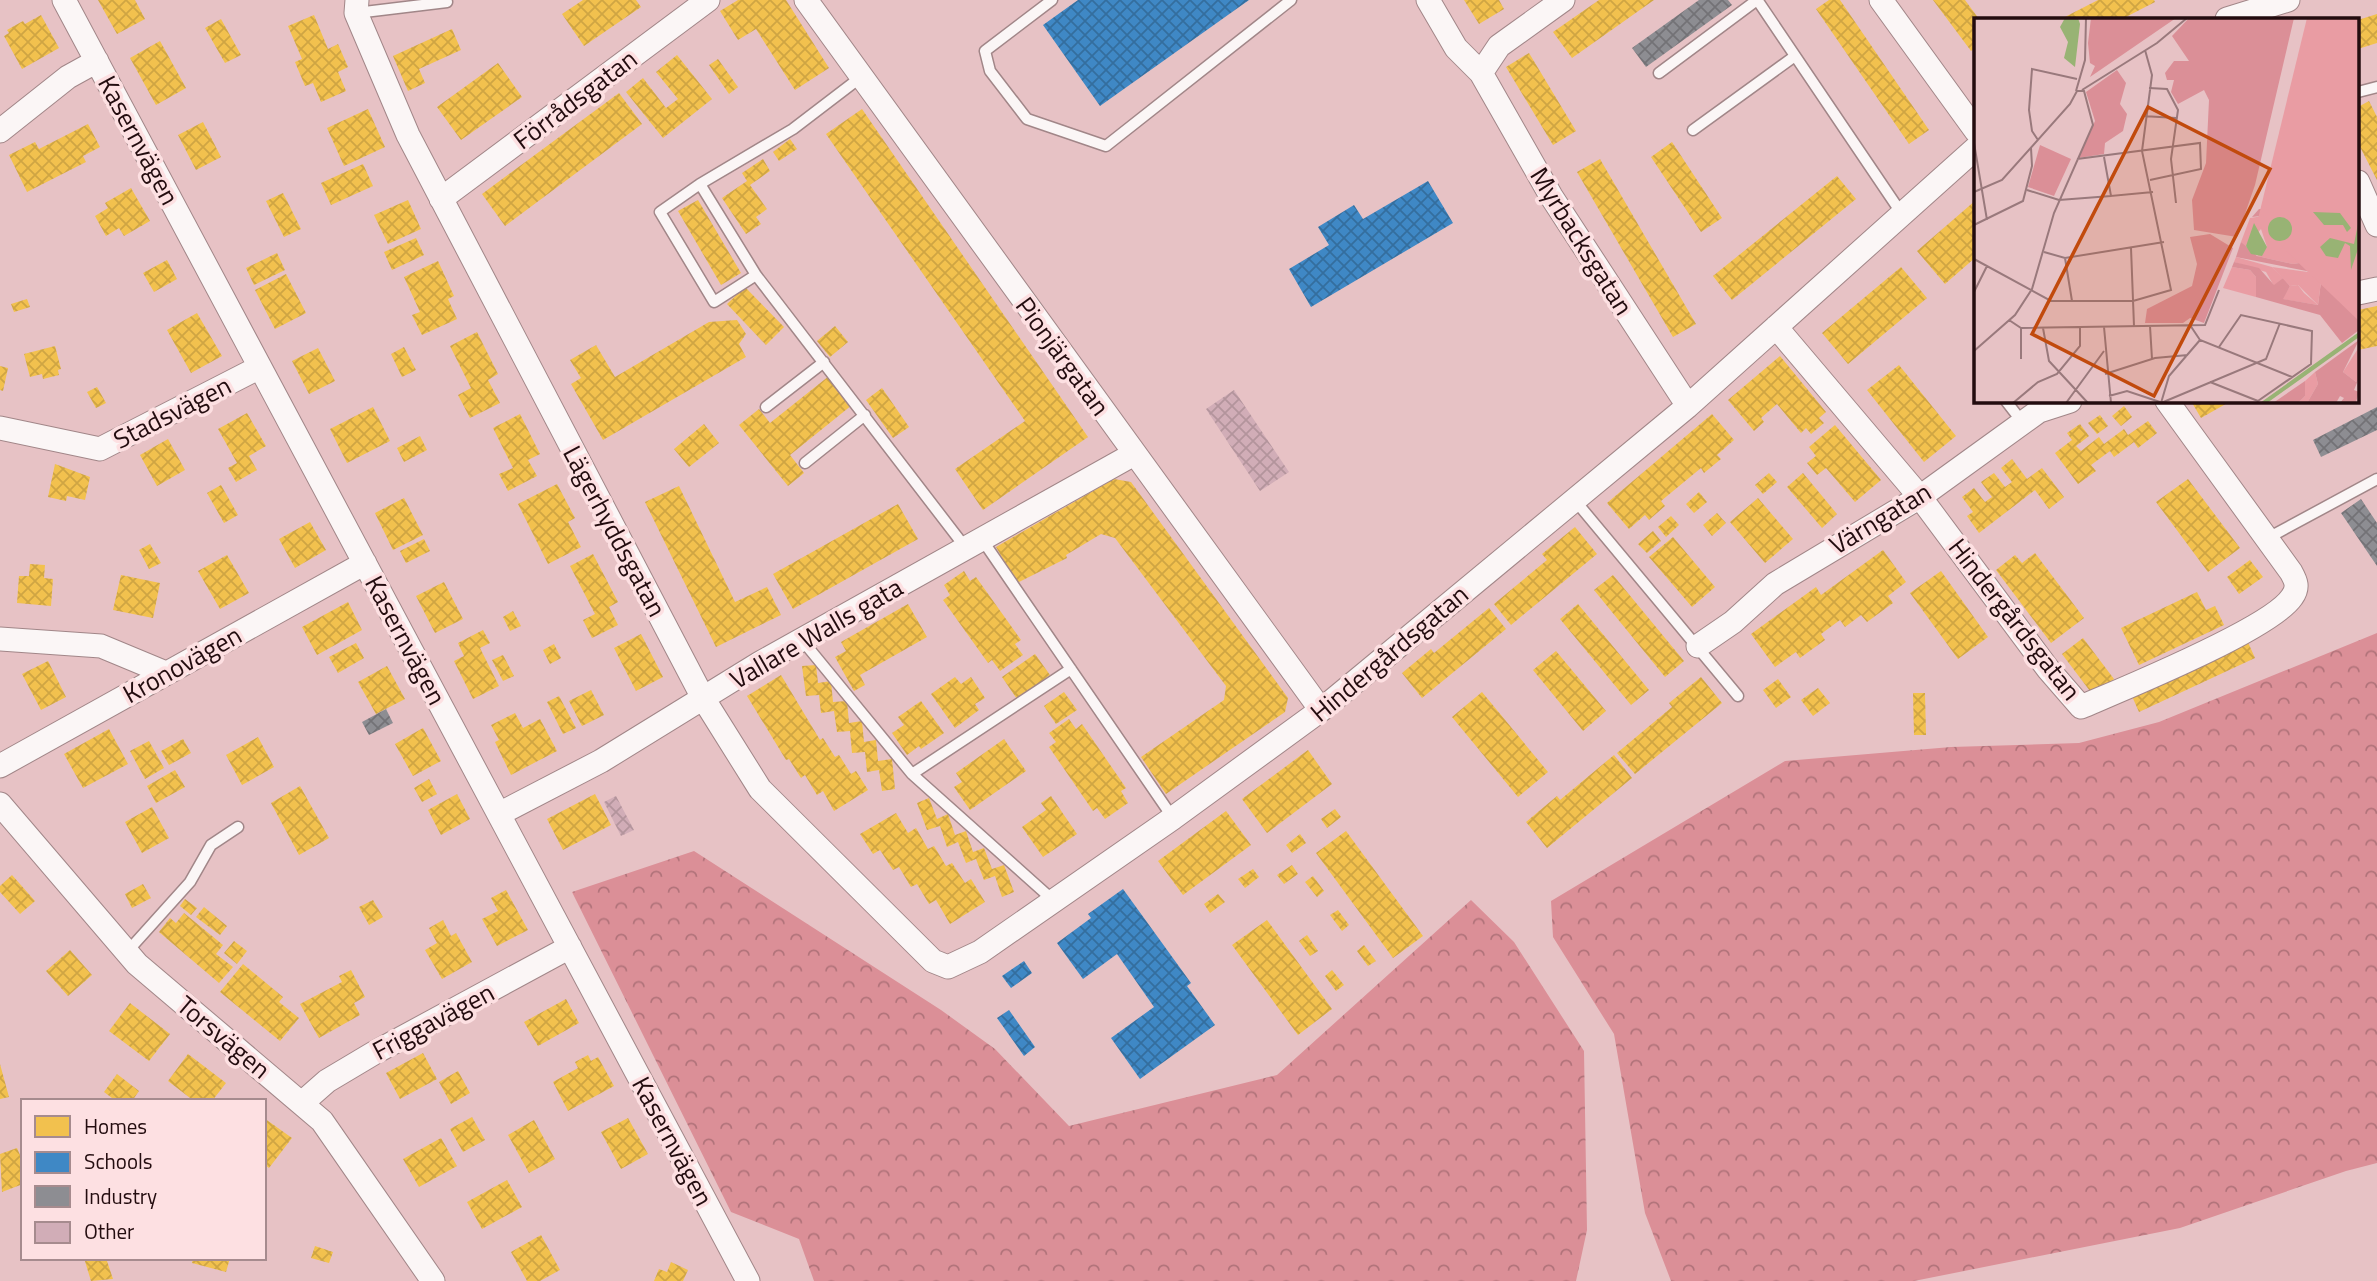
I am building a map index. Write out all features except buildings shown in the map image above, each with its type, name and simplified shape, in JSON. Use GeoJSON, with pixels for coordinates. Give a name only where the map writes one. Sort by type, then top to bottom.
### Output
{"type":"FeatureCollection","features":[{"type":"Feature","properties":{"kind":"street","name":"Kasernvägen"},"geometry":{"type":"LineString","coordinates":[[64,0],[570,947],[743,1278]]}},
{"type":"Feature","properties":{"kind":"street","name":"Förrådsgatan"},"geometry":{"type":"LineString","coordinates":[[442,199],[708,0]]}},
{"type":"Feature","properties":{"kind":"street","name":"Pionjärgatan"},"geometry":{"type":"LineString","coordinates":[[806,0],[1321,710]]}},
{"type":"Feature","properties":{"kind":"street","name":"Myrbacksgatan"},"geometry":{"type":"LineString","coordinates":[[1428,0],[1456,48],[1481,72],[1551,196],[1688,406]]}},
{"type":"Feature","properties":{"kind":"street"},"geometry":{"type":"LineString","coordinates":[[1481,72],[1499,46],[1563,0]]}},
{"type":"Feature","properties":{"kind":"street"},"geometry":{"type":"LineString","coordinates":[[1881,0],[1974,128]]}},
{"type":"Feature","properties":{"kind":"street","name":"Lägerhyddsgatan"},"geometry":{"type":"LineString","coordinates":[[357,6],[408,135],[703,698],[761,789],[933,961],[948,967],[980,952]]}},
{"type":"Feature","properties":{"kind":"street"},"geometry":{"type":"LineString","coordinates":[[2232,18],[2283,7]]}},
{"type":"Feature","properties":{"kind":"street"},"geometry":{"type":"LineString","coordinates":[[0,131],[68,77],[96,61]]}},
{"type":"Feature","properties":{"kind":"street","name":"Hindergårdsgatan"},"geometry":{"type":"LineString","coordinates":[[980,952],[1174,818],[1321,710],[1573,498],[1688,406],[1974,150]]}},
{"type":"Feature","properties":{"kind":"street"},"geometry":{"type":"LineString","coordinates":[[2360,187],[2377,225]]}},
{"type":"Feature","properties":{"kind":"street","name":"Hindergårdsgatan"},"geometry":{"type":"LineString","coordinates":[[1776,327],[1920,497],[2048,669],[2081,707],[2188,660],[2283,607],[2291,599],[2297,582],[2168,402]]}},
{"type":"Feature","properties":{"kind":"street","name":"Stadsvägen"},"geometry":{"type":"LineString","coordinates":[[0,428],[100,449],[260,367]]}},
{"type":"Feature","properties":{"kind":"street","name":"Värngatan"},"geometry":{"type":"LineString","coordinates":[[1698,646],[1733,622],[1775,584],[1920,497],[2039,411],[2067,402]]}},
{"type":"Feature","properties":{"kind":"street","name":"Vallare Walls gata"},"geometry":{"type":"LineString","coordinates":[[499,814],[601,761],[802,639],[1133,454]]}},
{"type":"Feature","properties":{"kind":"street","name":"Kronovägen"},"geometry":{"type":"LineString","coordinates":[[0,766],[365,563]]}},
{"type":"Feature","properties":{"kind":"street"},"geometry":{"type":"LineString","coordinates":[[0,639],[101,646],[166,673]]}},
{"type":"Feature","properties":{"kind":"street","name":"Torsvägen"},"geometry":{"type":"LineString","coordinates":[[0,804],[127,952],[322,1121],[433,1281]]}},
{"type":"Feature","properties":{"kind":"street","name":"Friggavägen"},"geometry":{"type":"LineString","coordinates":[[302,1103],[327,1081],[374,1053],[570,947]]}},
{"type":"Feature","properties":{"kind":"lane"},"geometry":{"type":"LineString","coordinates":[[1052,0],[985,51],[990,71],[1027,119],[1106,146],[1291,0]]}},
{"type":"Feature","properties":{"kind":"lane"},"geometry":{"type":"LineString","coordinates":[[1659,73],[1757,1],[1902,214]]}},
{"type":"Feature","properties":{"kind":"lane"},"geometry":{"type":"LineString","coordinates":[[357,6],[447,2]]}},
{"type":"Feature","properties":{"kind":"lane"},"geometry":{"type":"LineString","coordinates":[[1693,130],[1795,57]]}},
{"type":"Feature","properties":{"kind":"lane"},"geometry":{"type":"LineString","coordinates":[[756,275],[714,302],[660,212],[700,184],[793,129],[861,77]]}},
{"type":"Feature","properties":{"kind":"lane"},"geometry":{"type":"LineString","coordinates":[[2360,91],[2377,87]]}},
{"type":"Feature","properties":{"kind":"lane"},"geometry":{"type":"LineString","coordinates":[[700,184],[756,275],[865,415],[973,543],[1071,669],[1174,818]]}},
{"type":"Feature","properties":{"kind":"lane"},"geometry":{"type":"LineString","coordinates":[[766,407],[824,362]]}},
{"type":"Feature","properties":{"kind":"lane"},"geometry":{"type":"LineString","coordinates":[[2007,402],[2023,423]]}},
{"type":"Feature","properties":{"kind":"lane"},"geometry":{"type":"LineString","coordinates":[[805,463],[865,415]]}},
{"type":"Feature","properties":{"kind":"lane"},"geometry":{"type":"LineString","coordinates":[[2266,538],[2377,479]]}},
{"type":"Feature","properties":{"kind":"lane"},"geometry":{"type":"LineString","coordinates":[[1573,498],[1738,696]]}},
{"type":"Feature","properties":{"kind":"lane"},"geometry":{"type":"LineString","coordinates":[[802,639],[912,774],[1054,901]]}},
{"type":"Feature","properties":{"kind":"lane"},"geometry":{"type":"LineString","coordinates":[[912,774],[1071,669]]}},
{"type":"Feature","properties":{"kind":"lane"},"geometry":{"type":"LineString","coordinates":[[127,952],[190,882],[211,845],[238,827]]}},
{"type":"Feature","properties":{"kind":"green space"},"geometry":{"type":"Polygon","coordinates":[[[2377,633],[2377,1163],[2346,1171],[2180,1228],[1914,1281],[1671,1281],[1645,1213],[1614,1034],[1553,937],[1551,901],[1785,761],[1951,747],[2079,743],[2159,722],[2377,633]]]}},
{"type":"Feature","properties":{"kind":"green space"},"geometry":{"type":"Polygon","coordinates":[[[694,851],[941,1010],[995,1049],[1069,1126],[1277,1075],[1471,900],[1514,942],[1584,1051],[1587,1230],[1576,1281],[814,1281],[799,1239],[731,1212],[572,892],[694,851]]]}}]}
